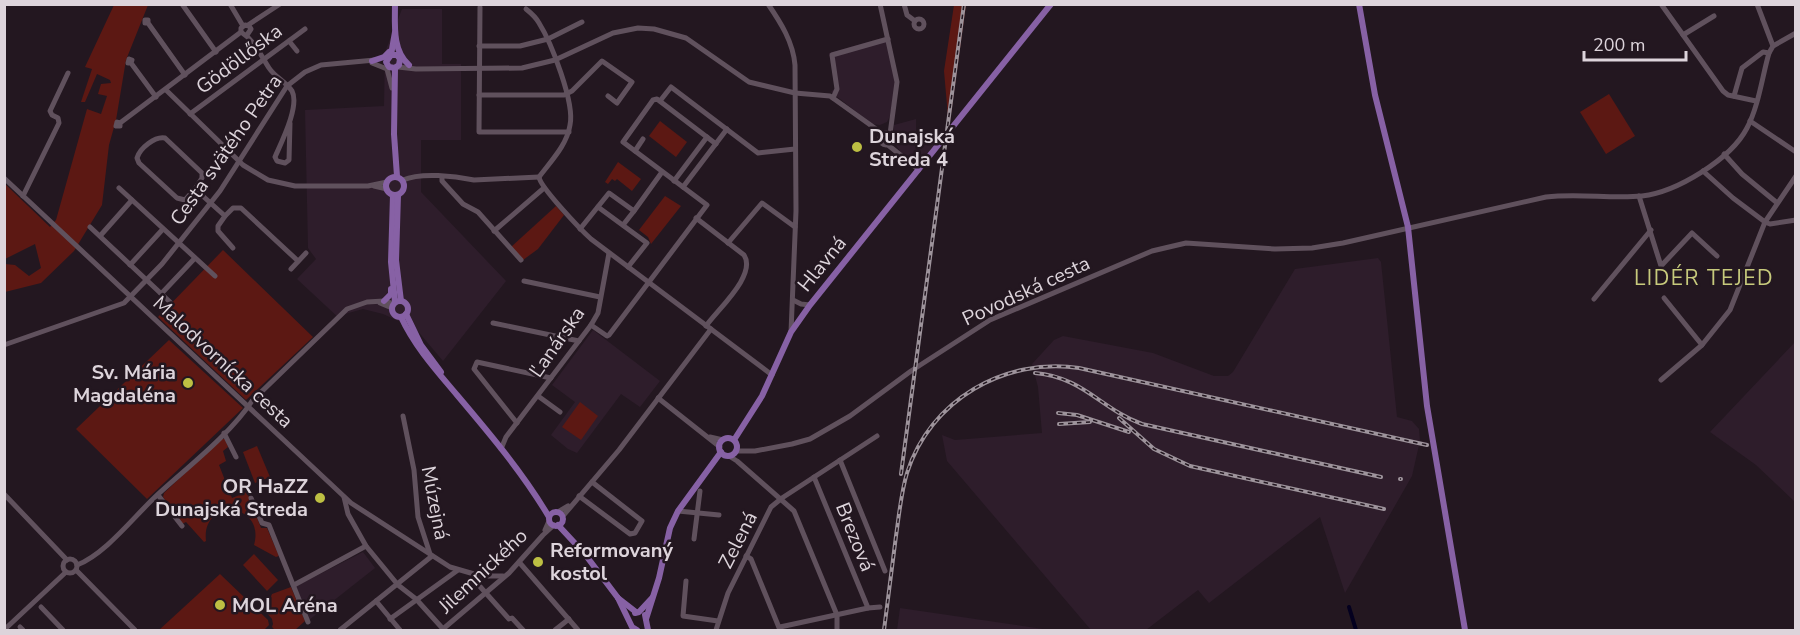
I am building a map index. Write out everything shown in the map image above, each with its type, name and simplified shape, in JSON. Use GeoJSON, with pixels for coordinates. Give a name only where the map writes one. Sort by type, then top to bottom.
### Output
{"type":"FeatureCollection","features":[{"type":"Feature","properties":{"kind":"main road"},"geometry":{"type":"LineString","coordinates":[[395,4],[393,181],[396,304],[394,314],[404,316]]}},
{"type":"Feature","properties":{"kind":"main road","name":"Hlavná"},"geometry":{"type":"LineString","coordinates":[[647,624],[670,528],[678,511],[708,472],[730,450],[772,375],[791,332],[810,305],[1051,4]]}},
{"type":"Feature","properties":{"kind":"main road"},"geometry":{"type":"LineString","coordinates":[[1359,4],[1375,95],[1408,227],[1427,406],[1465,630]]}},
{"type":"Feature","properties":{"kind":"main road"},"geometry":{"type":"LineString","coordinates":[[370,62],[387,54],[395,32]]}},
{"type":"Feature","properties":{"kind":"main road"},"geometry":{"type":"LineString","coordinates":[[395,32],[399,51],[408,67]]}},
{"type":"Feature","properties":{"kind":"main road"},"geometry":{"type":"LineString","coordinates":[[393,181],[404,190],[395,195]]}},
{"type":"Feature","properties":{"kind":"main road"},"geometry":{"type":"LineString","coordinates":[[384,301],[391,294],[395,195]]}},
{"type":"Feature","properties":{"kind":"main road"},"geometry":{"type":"LineString","coordinates":[[392,279],[396,304]]}},
{"type":"Feature","properties":{"kind":"main road"},"geometry":{"type":"LineString","coordinates":[[396,304],[407,305],[408,310],[404,316]]}},
{"type":"Feature","properties":{"kind":"main road"},"geometry":{"type":"LineString","coordinates":[[404,316],[417,347],[501,449],[618,598],[630,625],[639,630],[647,624],[644,614],[618,598]]}},
{"type":"Feature","properties":{"kind":"main road"},"geometry":{"type":"LineString","coordinates":[[630,625],[638,612],[652,598]]}},
{"type":"Feature","properties":{"kind":"street"},"geometry":{"type":"LineString","coordinates":[[182,4],[216,52]]}},
{"type":"Feature","properties":{"kind":"street"},"geometry":{"type":"LineString","coordinates":[[230,4],[272,72],[293,94],[290,160],[285,163],[277,161],[275,157],[290,123]]}},
{"type":"Feature","properties":{"kind":"street"},"geometry":{"type":"LineString","coordinates":[[768,4],[793,51],[795,74],[795,227],[791,332]]}},
{"type":"Feature","properties":{"kind":"street"},"geometry":{"type":"LineString","coordinates":[[880,4],[897,82],[886,134],[880,141],[919,170]]}},
{"type":"Feature","properties":{"kind":"street"},"geometry":{"type":"LineString","coordinates":[[904,4],[907,15],[915,21]]}},
{"type":"Feature","properties":{"kind":"street"},"geometry":{"type":"LineString","coordinates":[[1661,4],[1722,91],[1756,101]]}},
{"type":"Feature","properties":{"kind":"street"},"geometry":{"type":"LineString","coordinates":[[1757,4],[1773,46],[1796,33]]}},
{"type":"Feature","properties":{"kind":"street"},"geometry":{"type":"LineString","coordinates":[[120,123],[279,5]]}},
{"type":"Feature","properties":{"kind":"street"},"geometry":{"type":"LineString","coordinates":[[480,7],[478,132],[568,132]]}},
{"type":"Feature","properties":{"kind":"street"},"geometry":{"type":"LineString","coordinates":[[166,90],[240,162],[258,175],[285,184],[371,186],[412,176],[474,180],[539,177],[557,154],[568,132],[572,114],[548,39],[538,20],[526,9]]}},
{"type":"Feature","properties":{"kind":"street"},"geometry":{"type":"LineString","coordinates":[[1683,35],[1714,16]]}},
{"type":"Feature","properties":{"kind":"street"},"geometry":{"type":"LineString","coordinates":[[479,46],[520,46],[548,39],[582,22]]}},
{"type":"Feature","properties":{"kind":"street"},"geometry":{"type":"LineString","coordinates":[[148,23],[185,75]]}},
{"type":"Feature","properties":{"kind":"street","name":"Cesta svätého Petra"},"geometry":{"type":"LineString","coordinates":[[4,345],[115,307],[131,296],[179,243],[210,204],[240,162],[287,86],[305,72],[321,65],[393,62],[419,68],[522,68],[555,60],[613,33],[638,28],[654,29],[686,38],[750,82],[795,93],[823,94],[833,98]]}},
{"type":"Feature","properties":{"kind":"street","name":"Gödöllőska"},"geometry":{"type":"LineString","coordinates":[[190,114],[305,29]]}},
{"type":"Feature","properties":{"kind":"street"},"geometry":{"type":"LineString","coordinates":[[888,39],[832,55],[837,89],[833,98],[886,134],[892,140],[888,145]]}},
{"type":"Feature","properties":{"kind":"street"},"geometry":{"type":"LineString","coordinates":[[289,41],[297,51]]}},
{"type":"Feature","properties":{"kind":"street","name":"Povodská cesta"},"geometry":{"type":"LineString","coordinates":[[730,450],[755,451],[810,439],[850,416],[911,371],[990,320],[1168,246],[1186,243],[1275,249],[1312,248],[1486,212],[1546,197],[1639,196],[1673,187],[1703,171],[1724,154],[1743,133],[1750,121],[1773,46]]}},
{"type":"Feature","properties":{"kind":"street"},"geometry":{"type":"LineString","coordinates":[[1734,96],[1742,68],[1763,52],[1769,53]]}},
{"type":"Feature","properties":{"kind":"street"},"geometry":{"type":"LineString","coordinates":[[478,95],[567,94],[602,61],[632,82],[617,103],[608,96]]}},
{"type":"Feature","properties":{"kind":"street"},"geometry":{"type":"LineString","coordinates":[[370,62],[387,69],[393,86]]}},
{"type":"Feature","properties":{"kind":"street"},"geometry":{"type":"LineString","coordinates":[[131,63],[156,96]]}},
{"type":"Feature","properties":{"kind":"street"},"geometry":{"type":"LineString","coordinates":[[393,86],[397,78],[408,67]]}},
{"type":"Feature","properties":{"kind":"street"},"geometry":{"type":"LineString","coordinates":[[23,196],[59,123],[58,118],[50,111],[68,73]]}},
{"type":"Feature","properties":{"kind":"street"},"geometry":{"type":"LineString","coordinates":[[660,101],[671,87],[758,153],[795,149]]}},
{"type":"Feature","properties":{"kind":"street"},"geometry":{"type":"LineString","coordinates":[[591,325],[606,336],[611,331],[706,205],[623,141],[653,100],[657,99],[708,138],[717,142]]}},
{"type":"Feature","properties":{"kind":"street"},"geometry":{"type":"LineString","coordinates":[[1750,121],[1796,152]]}},
{"type":"Feature","properties":{"kind":"street"},"geometry":{"type":"LineString","coordinates":[[683,187],[727,129]]}},
{"type":"Feature","properties":{"kind":"street"},"geometry":{"type":"LineString","coordinates":[[159,138],[165,138],[202,173],[202,178],[195,189],[186,199],[178,199],[138,162],[138,153],[159,138]]}},
{"type":"Feature","properties":{"kind":"street"},"geometry":{"type":"LineString","coordinates":[[674,181],[708,138]]}},
{"type":"Feature","properties":{"kind":"street"},"geometry":{"type":"LineString","coordinates":[[635,151],[643,140]]}},
{"type":"Feature","properties":{"kind":"street"},"geometry":{"type":"LineString","coordinates":[[1724,154],[1742,174],[1776,202]]}},
{"type":"Feature","properties":{"kind":"street"},"geometry":{"type":"LineString","coordinates":[[1703,171],[1765,222],[1770,224],[1796,220]]}},
{"type":"Feature","properties":{"kind":"street"},"geometry":{"type":"LineString","coordinates":[[623,225],[662,172]]}},
{"type":"Feature","properties":{"kind":"street"},"geometry":{"type":"LineString","coordinates":[[1661,380],[1702,345],[1730,310],[1765,222],[1776,202],[1796,176]]}},
{"type":"Feature","properties":{"kind":"street"},"geometry":{"type":"LineString","coordinates":[[442,177],[442,181],[463,204],[478,212],[521,261]]}},
{"type":"Feature","properties":{"kind":"street"},"geometry":{"type":"LineString","coordinates":[[539,177],[544,188],[580,230],[772,375]]}},
{"type":"Feature","properties":{"kind":"street","name":"Malodvornícka cesta"},"geometry":{"type":"LineString","coordinates":[[4,178],[344,496],[431,556]]}},
{"type":"Feature","properties":{"kind":"street"},"geometry":{"type":"LineString","coordinates":[[119,188],[215,276]]}},
{"type":"Feature","properties":{"kind":"street"},"geometry":{"type":"LineString","coordinates":[[494,231],[544,188]]}},
{"type":"Feature","properties":{"kind":"street"},"geometry":{"type":"LineString","coordinates":[[195,189],[225,216]]}},
{"type":"Feature","properties":{"kind":"street"},"geometry":{"type":"LineString","coordinates":[[580,230],[609,193],[634,211]]}},
{"type":"Feature","properties":{"kind":"street"},"geometry":{"type":"LineString","coordinates":[[1639,196],[1661,266],[1692,232],[1717,256]]}},
{"type":"Feature","properties":{"kind":"street"},"geometry":{"type":"LineString","coordinates":[[99,236],[132,200]]}},
{"type":"Feature","properties":{"kind":"street"},"geometry":{"type":"LineString","coordinates":[[728,243],[762,203],[795,227]]}},
{"type":"Feature","properties":{"kind":"street"},"geometry":{"type":"LineString","coordinates":[[598,207],[647,243],[628,267]]}},
{"type":"Feature","properties":{"kind":"street"},"geometry":{"type":"LineString","coordinates":[[233,248],[218,231],[218,226],[233,208],[241,208],[298,261]]}},
{"type":"Feature","properties":{"kind":"street"},"geometry":{"type":"LineString","coordinates":[[556,518],[592,482],[658,398],[746,276],[746,257],[696,218]]}},
{"type":"Feature","properties":{"kind":"street"},"geometry":{"type":"LineString","coordinates":[[90,227],[170,302]]}},
{"type":"Feature","properties":{"kind":"street"},"geometry":{"type":"LineString","coordinates":[[130,265],[163,229]]}},
{"type":"Feature","properties":{"kind":"street"},"geometry":{"type":"LineString","coordinates":[[1594,299],[1651,230]]}},
{"type":"Feature","properties":{"kind":"street"},"geometry":{"type":"LineString","coordinates":[[291,270],[306,253]]}},
{"type":"Feature","properties":{"kind":"street","name":"Ľanárska"},"geometry":{"type":"LineString","coordinates":[[501,449],[506,437],[598,313],[609,253]]}},
{"type":"Feature","properties":{"kind":"street"},"geometry":{"type":"LineString","coordinates":[[161,294],[195,258]]}},
{"type":"Feature","properties":{"kind":"street"},"geometry":{"type":"LineString","coordinates":[[524,281],[600,297]]}},
{"type":"Feature","properties":{"kind":"street"},"geometry":{"type":"LineString","coordinates":[[1664,298],[1702,345]]}},
{"type":"Feature","properties":{"kind":"street"},"geometry":{"type":"LineString","coordinates":[[792,300],[810,305]]}},
{"type":"Feature","properties":{"kind":"street"},"geometry":{"type":"LineString","coordinates":[[66,572],[72,573],[103,548],[224,433],[342,313],[358,304],[375,301],[396,304]]}},
{"type":"Feature","properties":{"kind":"street"},"geometry":{"type":"LineString","coordinates":[[375,301],[396,304]]}},
{"type":"Feature","properties":{"kind":"street"},"geometry":{"type":"LineString","coordinates":[[493,322],[579,341]]}},
{"type":"Feature","properties":{"kind":"street"},"geometry":{"type":"LineString","coordinates":[[517,423],[474,369],[477,362],[551,378]]}},
{"type":"Feature","properties":{"kind":"street"},"geometry":{"type":"LineString","coordinates":[[538,396],[561,412]]}},
{"type":"Feature","properties":{"kind":"street"},"geometry":{"type":"LineString","coordinates":[[658,398],[730,450],[794,511],[837,615],[837,630]]}},
{"type":"Feature","properties":{"kind":"street"},"geometry":{"type":"LineString","coordinates":[[244,413],[257,414]]}},
{"type":"Feature","properties":{"kind":"street","name":"Múzejná"},"geometry":{"type":"LineString","coordinates":[[403,416],[414,470],[418,517],[431,556],[458,570],[481,576],[504,576]]}},
{"type":"Feature","properties":{"kind":"street"},"geometry":{"type":"LineString","coordinates":[[224,433],[236,457]]}},
{"type":"Feature","properties":{"kind":"street","name":"Zelená"},"geometry":{"type":"LineString","coordinates":[[716,630],[728,593],[771,507],[877,436]]}},
{"type":"Feature","properties":{"kind":"street"},"geometry":{"type":"LineString","coordinates":[[491,437],[506,437]]}},
{"type":"Feature","properties":{"kind":"street"},"geometry":{"type":"LineString","coordinates":[[840,460],[885,571]]}},
{"type":"Feature","properties":{"kind":"street","name":"Brezová"},"geometry":{"type":"LineString","coordinates":[[814,477],[868,608]]}},
{"type":"Feature","properties":{"kind":"street"},"geometry":{"type":"LineString","coordinates":[[579,496],[630,534],[635,533],[642,521],[592,482]]}},
{"type":"Feature","properties":{"kind":"street"},"geometry":{"type":"LineString","coordinates":[[694,539],[700,491]]}},
{"type":"Feature","properties":{"kind":"street"},"geometry":{"type":"LineString","coordinates":[[4,494],[67,560],[74,560],[83,576]]}},
{"type":"Feature","properties":{"kind":"street"},"geometry":{"type":"LineString","coordinates":[[158,495],[182,526]]}},
{"type":"Feature","properties":{"kind":"street"},"geometry":{"type":"LineString","coordinates":[[344,496],[347,510],[366,546],[398,585],[416,599],[443,630]]}},
{"type":"Feature","properties":{"kind":"street"},"geometry":{"type":"LineString","coordinates":[[251,498],[262,523],[269,525],[308,622]]}},
{"type":"Feature","properties":{"kind":"street"},"geometry":{"type":"LineString","coordinates":[[347,510],[357,507]]}},
{"type":"Feature","properties":{"kind":"street"},"geometry":{"type":"LineString","coordinates":[[678,511],[719,515]]}},
{"type":"Feature","properties":{"kind":"street","name":"Jilemnického"},"geometry":{"type":"LineString","coordinates":[[443,630],[519,562],[556,518]]}},
{"type":"Feature","properties":{"kind":"street"},"geometry":{"type":"LineString","coordinates":[[294,585],[366,546]]}},
{"type":"Feature","properties":{"kind":"street"},"geometry":{"type":"LineString","coordinates":[[340,630],[431,556]]}},
{"type":"Feature","properties":{"kind":"street"},"geometry":{"type":"LineString","coordinates":[[746,556],[751,559],[780,629],[880,607]]}},
{"type":"Feature","properties":{"kind":"street"},"geometry":{"type":"LineString","coordinates":[[66,572],[63,566],[67,560]]}},
{"type":"Feature","properties":{"kind":"street"},"geometry":{"type":"LineString","coordinates":[[519,562],[578,630]]}},
{"type":"Feature","properties":{"kind":"street"},"geometry":{"type":"LineString","coordinates":[[79,566],[83,576],[135,630]]}},
{"type":"Feature","properties":{"kind":"street"},"geometry":{"type":"LineString","coordinates":[[390,619],[458,570]]}},
{"type":"Feature","properties":{"kind":"street"},"geometry":{"type":"LineString","coordinates":[[4,630],[66,572]]}},
{"type":"Feature","properties":{"kind":"street"},"geometry":{"type":"LineString","coordinates":[[453,597],[473,581],[486,592],[509,619],[512,618],[523,630]]}},
{"type":"Feature","properties":{"kind":"street"},"geometry":{"type":"LineString","coordinates":[[686,581],[683,616],[718,621]]}},
{"type":"Feature","properties":{"kind":"street"},"geometry":{"type":"LineString","coordinates":[[376,601],[400,630]]}},
{"type":"Feature","properties":{"kind":"street"},"geometry":{"type":"LineString","coordinates":[[41,607],[63,630]]}},
{"type":"Feature","properties":{"kind":"street"},"geometry":{"type":"LineString","coordinates":[[555,630],[569,619]]}},
{"type":"Feature","properties":{"kind":"shaded area"},"geometry":{"type":"Polygon","coordinates":[[[114,5],[148,5],[126,60],[116,120],[109,145],[102,205],[74,251],[41,283],[5,292],[5,264],[15,265],[29,276],[41,268],[35,244],[5,259],[4,183],[50,227],[56,220],[87,109],[101,114],[107,96],[98,94],[101,84],[111,83],[110,80],[97,74],[85,102],[81,102],[92,69],[85,67],[114,5]]]}},
{"type":"Feature","properties":{"kind":"shaded area"},"geometry":{"type":"Polygon","coordinates":[[[954,5],[966,5],[949,128],[944,71],[954,5]]]}},
{"type":"Feature","properties":{"kind":"shaded area"},"geometry":{"type":"Polygon","coordinates":[[[402,9],[442,9],[442,64],[461,64],[461,140],[421,140],[421,192],[506,281],[443,361],[416,329],[383,314],[363,309],[345,314],[340,319],[297,279],[316,259],[308,248],[305,110],[384,106],[385,52],[402,9]]]}},
{"type":"Feature","properties":{"kind":"shaded area"},"geometry":{"type":"Polygon","coordinates":[[[889,36],[897,75],[890,116],[887,122],[880,125],[872,124],[831,92],[835,88],[829,53],[889,36]]]}},
{"type":"Feature","properties":{"kind":"shaded area"},"geometry":{"type":"Polygon","coordinates":[[[1609,94],[1635,136],[1606,154],[1580,112],[1609,94]]]}},
{"type":"Feature","properties":{"kind":"shaded area"},"geometry":{"type":"Polygon","coordinates":[[[916,119],[916,131],[937,142],[921,163],[917,164],[902,154],[893,141],[894,125],[916,119]]]}},
{"type":"Feature","properties":{"kind":"shaded area"},"geometry":{"type":"Polygon","coordinates":[[[660,121],[687,142],[676,157],[649,136],[660,121]]]}},
{"type":"Feature","properties":{"kind":"shaded area"},"geometry":{"type":"Polygon","coordinates":[[[618,162],[641,179],[632,191],[617,179],[615,181],[612,179],[608,184],[605,182],[618,162]]]}},
{"type":"Feature","properties":{"kind":"shaded area"},"geometry":{"type":"Polygon","coordinates":[[[665,196],[681,206],[651,244],[648,237],[639,230],[665,196]]]}},
{"type":"Feature","properties":{"kind":"shaded area"},"geometry":{"type":"Polygon","coordinates":[[[556,206],[564,215],[538,249],[523,260],[511,247],[556,206]]]}},
{"type":"Feature","properties":{"kind":"shaded area"},"geometry":{"type":"Polygon","coordinates":[[[223,250],[313,337],[246,400],[158,317],[223,250]]]}},
{"type":"Feature","properties":{"kind":"shaded area"},"geometry":{"type":"Polygon","coordinates":[[[1378,258],[1381,262],[1397,417],[1412,421],[1419,429],[1420,441],[1429,443],[1428,447],[1419,445],[1412,476],[1345,593],[1320,517],[1209,603],[1198,590],[1146,630],[1091,630],[947,461],[942,435],[955,440],[1042,433],[1038,387],[1032,364],[1054,340],[1063,336],[1153,353],[1214,376],[1228,376],[1233,372],[1295,269],[1378,258]]]}},
{"type":"Feature","properties":{"kind":"shaded area"},"geometry":{"type":"Polygon","coordinates":[[[593,330],[660,381],[640,407],[621,394],[577,453],[568,449],[551,435],[575,402],[552,385],[593,330]]]}},
{"type":"Feature","properties":{"kind":"shaded area"},"geometry":{"type":"Polygon","coordinates":[[[169,340],[243,408],[147,499],[76,429],[169,340]]]}},
{"type":"Feature","properties":{"kind":"shaded area"},"geometry":{"type":"Polygon","coordinates":[[[1795,342],[1795,502],[1756,465],[1710,432],[1795,342]]]}},
{"type":"Feature","properties":{"kind":"shaded area"},"geometry":{"type":"Polygon","coordinates":[[[580,402],[598,416],[581,440],[562,427],[580,402]]]}},
{"type":"Feature","properties":{"kind":"shaded area"},"geometry":{"type":"Polygon","coordinates":[[[221,439],[225,439],[228,447],[223,451],[226,461],[219,465],[232,498],[247,492],[261,528],[267,528],[279,556],[276,557],[254,545],[255,531],[251,520],[243,513],[233,510],[213,517],[207,527],[204,542],[186,522],[182,524],[163,497],[164,493],[221,439]]]}},
{"type":"Feature","properties":{"kind":"shaded area"},"geometry":{"type":"Polygon","coordinates":[[[257,446],[270,477],[255,483],[243,452],[257,446]]]}},
{"type":"Feature","properties":{"kind":"shaded area"},"geometry":{"type":"Polygon","coordinates":[[[363,552],[375,568],[309,620],[296,586],[363,552]]]}},
{"type":"Feature","properties":{"kind":"shaded area"},"geometry":{"type":"Polygon","coordinates":[[[254,554],[278,580],[267,591],[243,565],[254,554]]]}},
{"type":"Feature","properties":{"kind":"shaded area","name":"MOL Aréna"},"geometry":{"type":"Polygon","coordinates":[[[220,574],[268,620],[269,625],[264,630],[159,630],[220,574]]]}},
{"type":"Feature","properties":{"kind":"shaded area"},"geometry":{"type":"Polygon","coordinates":[[[291,587],[305,621],[295,630],[275,630],[272,627],[272,619],[265,611],[272,594],[291,587]]]}},
{"type":"Feature","properties":{"kind":"shaded area"},"geometry":{"type":"Polygon","coordinates":[[[900,608],[1043,629],[897,630],[900,608]]]}},
{"type":"Feature","properties":{"kind":"waterway"},"geometry":{"type":"LineString","coordinates":[[1349,607],[1356,630]]}},
{"type":"Feature","properties":{"kind":"railway"},"geometry":{"type":"LineString","coordinates":[[901,474],[964,4]]}},
{"type":"Feature","properties":{"kind":"railway"},"geometry":{"type":"LineString","coordinates":[[884,630],[902,496],[907,473],[918,447],[933,424],[952,405],[974,389],[998,377],[1051,366],[1079,368],[1427,445]]}},
{"type":"Feature","properties":{"kind":"railway"},"geometry":{"type":"LineString","coordinates":[[1035,373],[1052,376],[1079,387],[1128,418],[1142,424],[1381,477]]}},
{"type":"Feature","properties":{"kind":"railway"},"geometry":{"type":"LineString","coordinates":[[1058,413],[1077,415],[1129,432]]}},
{"type":"Feature","properties":{"kind":"railway"},"geometry":{"type":"LineString","coordinates":[[1119,418],[1154,449],[1190,466],[1384,509]]}},
{"type":"Feature","properties":{"kind":"railway"},"geometry":{"type":"LineString","coordinates":[[1059,424],[1090,422]]}},
{"type":"Feature","properties":{"kind":"place","name":"Dunajská Streda 4"},"geometry":{"type":"Point","coordinates":[857,147]}},
{"type":"Feature","properties":{"kind":"place","name":"Sv. Mária Magdaléna"},"geometry":{"type":"Point","coordinates":[188,383]}},
{"type":"Feature","properties":{"kind":"place","name":"OR HaZZ Dunajská Streda"},"geometry":{"type":"Point","coordinates":[320,498]}},
{"type":"Feature","properties":{"kind":"place","name":"Reformovaný kostol"},"geometry":{"type":"Point","coordinates":[538,562]}},
{"type":"Feature","properties":{"kind":"place","name":"MOL Aréna"},"geometry":{"type":"Point","coordinates":[220,605]}},
{"type":"Feature","properties":{"kind":"district","name":"LIDÉR TEJED"},"geometry":{"type":"Point","coordinates":[1704,278]}}]}
